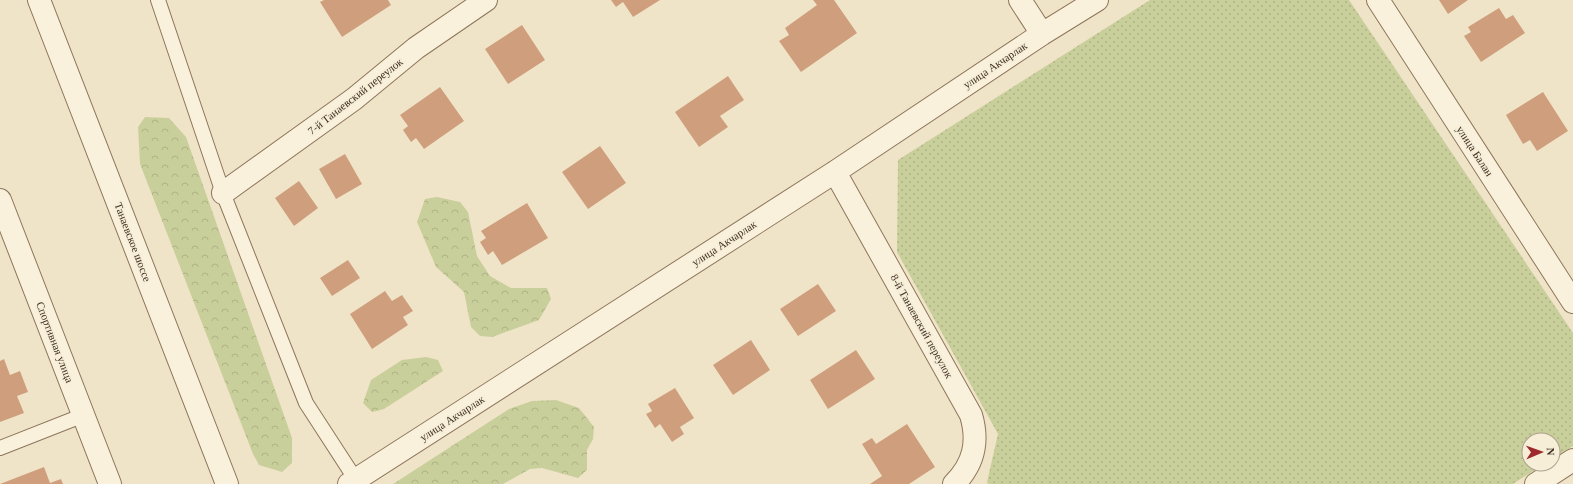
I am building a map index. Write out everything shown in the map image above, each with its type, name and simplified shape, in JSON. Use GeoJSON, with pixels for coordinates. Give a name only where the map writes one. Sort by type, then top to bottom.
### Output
{"type":"FeatureCollection","features":[{"type":"Feature","properties":{"kind":"street","name":"Танаевское шоссе"},"geometry":{"type":"LineString","coordinates":[[39,0],[227,484]]}},
{"type":"Feature","properties":{"kind":"street","name":"7-й Танаевский переулок"},"geometry":{"type":"LineString","coordinates":[[223,193],[354,99],[416,48],[486,0]]}},
{"type":"Feature","properties":{"kind":"street"},"geometry":{"type":"LineString","coordinates":[[1020,0],[1042,34]]}},
{"type":"Feature","properties":{"kind":"street","name":"улица Акчарлак"},"geometry":{"type":"LineString","coordinates":[[353,482],[835,172],[1042,34],[1097,0]]}},
{"type":"Feature","properties":{"kind":"street","name":"улица Балан"},"geometry":{"type":"LineString","coordinates":[[1378,0],[1573,302]]}},
{"type":"Feature","properties":{"kind":"street","name":"8-й Танаевский переулок"},"geometry":{"type":"LineString","coordinates":[[835,172],[971,415],[975,428],[972,460],[963,475],[954,484]]}},
{"type":"Feature","properties":{"kind":"street","name":"Спортивная улица"},"geometry":{"type":"LineString","coordinates":[[0,200],[110,484]]}},
{"type":"Feature","properties":{"kind":"street"},"geometry":{"type":"LineString","coordinates":[[1536,484],[1573,460]]}},
{"type":"Feature","properties":{"kind":"lane"},"geometry":{"type":"LineString","coordinates":[[158,0],[223,193],[306,403],[353,482]]}},
{"type":"Feature","properties":{"kind":"lane"},"geometry":{"type":"LineString","coordinates":[[0,448],[84,415]]}},
{"type":"Feature","properties":{"kind":"green space"},"geometry":{"type":"Polygon","coordinates":[[[1150,0],[1349,0],[1573,333],[1573,446],[1561,454],[1561,432],[1521,432],[1521,472],[1532,472],[1513,484],[988,484],[987,482],[998,434],[897,252],[898,160],[1150,0]]]}},
{"type":"Feature","properties":{"kind":"green space"},"geometry":{"type":"Polygon","coordinates":[[[145,117],[169,118],[186,137],[292,438],[292,463],[282,472],[259,465],[253,454],[140,164],[138,127],[145,117]]]}},
{"type":"Feature","properties":{"kind":"green space"},"geometry":{"type":"Polygon","coordinates":[[[437,197],[460,202],[468,212],[477,256],[490,276],[511,288],[547,288],[551,299],[539,320],[492,337],[480,336],[471,327],[464,292],[436,267],[417,222],[425,199],[437,197]]]}},
{"type":"Feature","properties":{"kind":"green space"},"geometry":{"type":"Polygon","coordinates":[[[426,357],[438,360],[443,371],[384,409],[372,412],[363,403],[371,380],[402,360],[426,357]]]}},
{"type":"Feature","properties":{"kind":"green space"},"geometry":{"type":"Polygon","coordinates":[[[556,400],[579,408],[594,427],[593,439],[587,450],[587,470],[578,478],[542,468],[530,469],[503,484],[393,484],[509,409],[532,401],[556,400]]]}},
{"type":"Feature","properties":{"kind":"building"},"geometry":{"type":"Polygon","coordinates":[[[324,0],[388,0],[391,5],[342,37],[320,2],[324,0]]]}},
{"type":"Feature","properties":{"kind":"building"},"geometry":{"type":"Polygon","coordinates":[[[611,0],[660,0],[633,17],[623,2],[616,7],[611,0]]]}},
{"type":"Feature","properties":{"kind":"building"},"geometry":{"type":"Polygon","coordinates":[[[813,0],[834,0],[857,33],[801,72],[779,41],[789,35],[785,28],[817,5],[813,0]]]}},
{"type":"Feature","properties":{"kind":"building"},"geometry":{"type":"Polygon","coordinates":[[[1439,0],[1468,0],[1448,14],[1439,0]]]}},
{"type":"Feature","properties":{"kind":"building"},"geometry":{"type":"Polygon","coordinates":[[[1499,8],[1506,19],[1513,15],[1525,33],[1481,62],[1464,36],[1471,32],[1468,27],[1499,8]]]}},
{"type":"Feature","properties":{"kind":"building"},"geometry":{"type":"Polygon","coordinates":[[[522,25],[545,60],[508,84],[485,49],[522,25]]]}},
{"type":"Feature","properties":{"kind":"building"},"geometry":{"type":"Polygon","coordinates":[[[728,76],[744,100],[720,116],[728,127],[699,147],[675,112],[728,76]]]}},
{"type":"Feature","properties":{"kind":"building"},"geometry":{"type":"Polygon","coordinates":[[[440,87],[464,121],[424,149],[416,138],[411,142],[403,130],[408,126],[400,115],[440,87]]]}},
{"type":"Feature","properties":{"kind":"building"},"geometry":{"type":"Polygon","coordinates":[[[1543,92],[1568,131],[1537,151],[1530,140],[1523,144],[1506,115],[1543,92]]]}},
{"type":"Feature","properties":{"kind":"building"},"geometry":{"type":"Polygon","coordinates":[[[600,146],[626,183],[588,209],[562,172],[600,146]]]}},
{"type":"Feature","properties":{"kind":"building"},"geometry":{"type":"Polygon","coordinates":[[[345,154],[362,184],[336,199],[319,169],[345,154]]]}},
{"type":"Feature","properties":{"kind":"building"},"geometry":{"type":"Polygon","coordinates":[[[299,181],[318,208],[294,226],[275,198],[299,181]]]}},
{"type":"Feature","properties":{"kind":"building"},"geometry":{"type":"Polygon","coordinates":[[[527,203],[548,238],[502,265],[493,251],[488,255],[480,242],[486,238],[481,231],[527,203]]]}},
{"type":"Feature","properties":{"kind":"building"},"geometry":{"type":"Polygon","coordinates":[[[348,260],[360,278],[332,296],[320,278],[348,260]]]}},
{"type":"Feature","properties":{"kind":"building"},"geometry":{"type":"Polygon","coordinates":[[[818,284],[836,311],[798,336],[780,309],[818,284]]]}},
{"type":"Feature","properties":{"kind":"building"},"geometry":{"type":"Polygon","coordinates":[[[385,291],[392,301],[402,295],[413,311],[403,317],[408,325],[372,349],[350,314],[385,291]]]}},
{"type":"Feature","properties":{"kind":"building"},"geometry":{"type":"Polygon","coordinates":[[[751,340],[770,370],[733,395],[713,365],[751,340]]]}},
{"type":"Feature","properties":{"kind":"building"},"geometry":{"type":"Polygon","coordinates":[[[856,350],[875,379],[828,409],[810,380],[856,350]]]}},
{"type":"Feature","properties":{"kind":"building"},"geometry":{"type":"Polygon","coordinates":[[[4,359],[10,375],[20,371],[28,392],[17,396],[24,413],[0,422],[0,361],[4,359]]]}},
{"type":"Feature","properties":{"kind":"building"},"geometry":{"type":"Polygon","coordinates":[[[675,388],[694,418],[680,427],[684,434],[672,442],[660,424],[655,428],[646,414],[652,411],[648,404],[675,388]]]}},
{"type":"Feature","properties":{"kind":"building"},"geometry":{"type":"Polygon","coordinates":[[[907,424],[935,467],[909,484],[870,484],[882,476],[862,444],[872,438],[876,444],[907,424]]]}},
{"type":"Feature","properties":{"kind":"building"},"geometry":{"type":"Polygon","coordinates":[[[44,467],[50,483],[61,479],[63,484],[0,484],[44,467]]]}}]}
